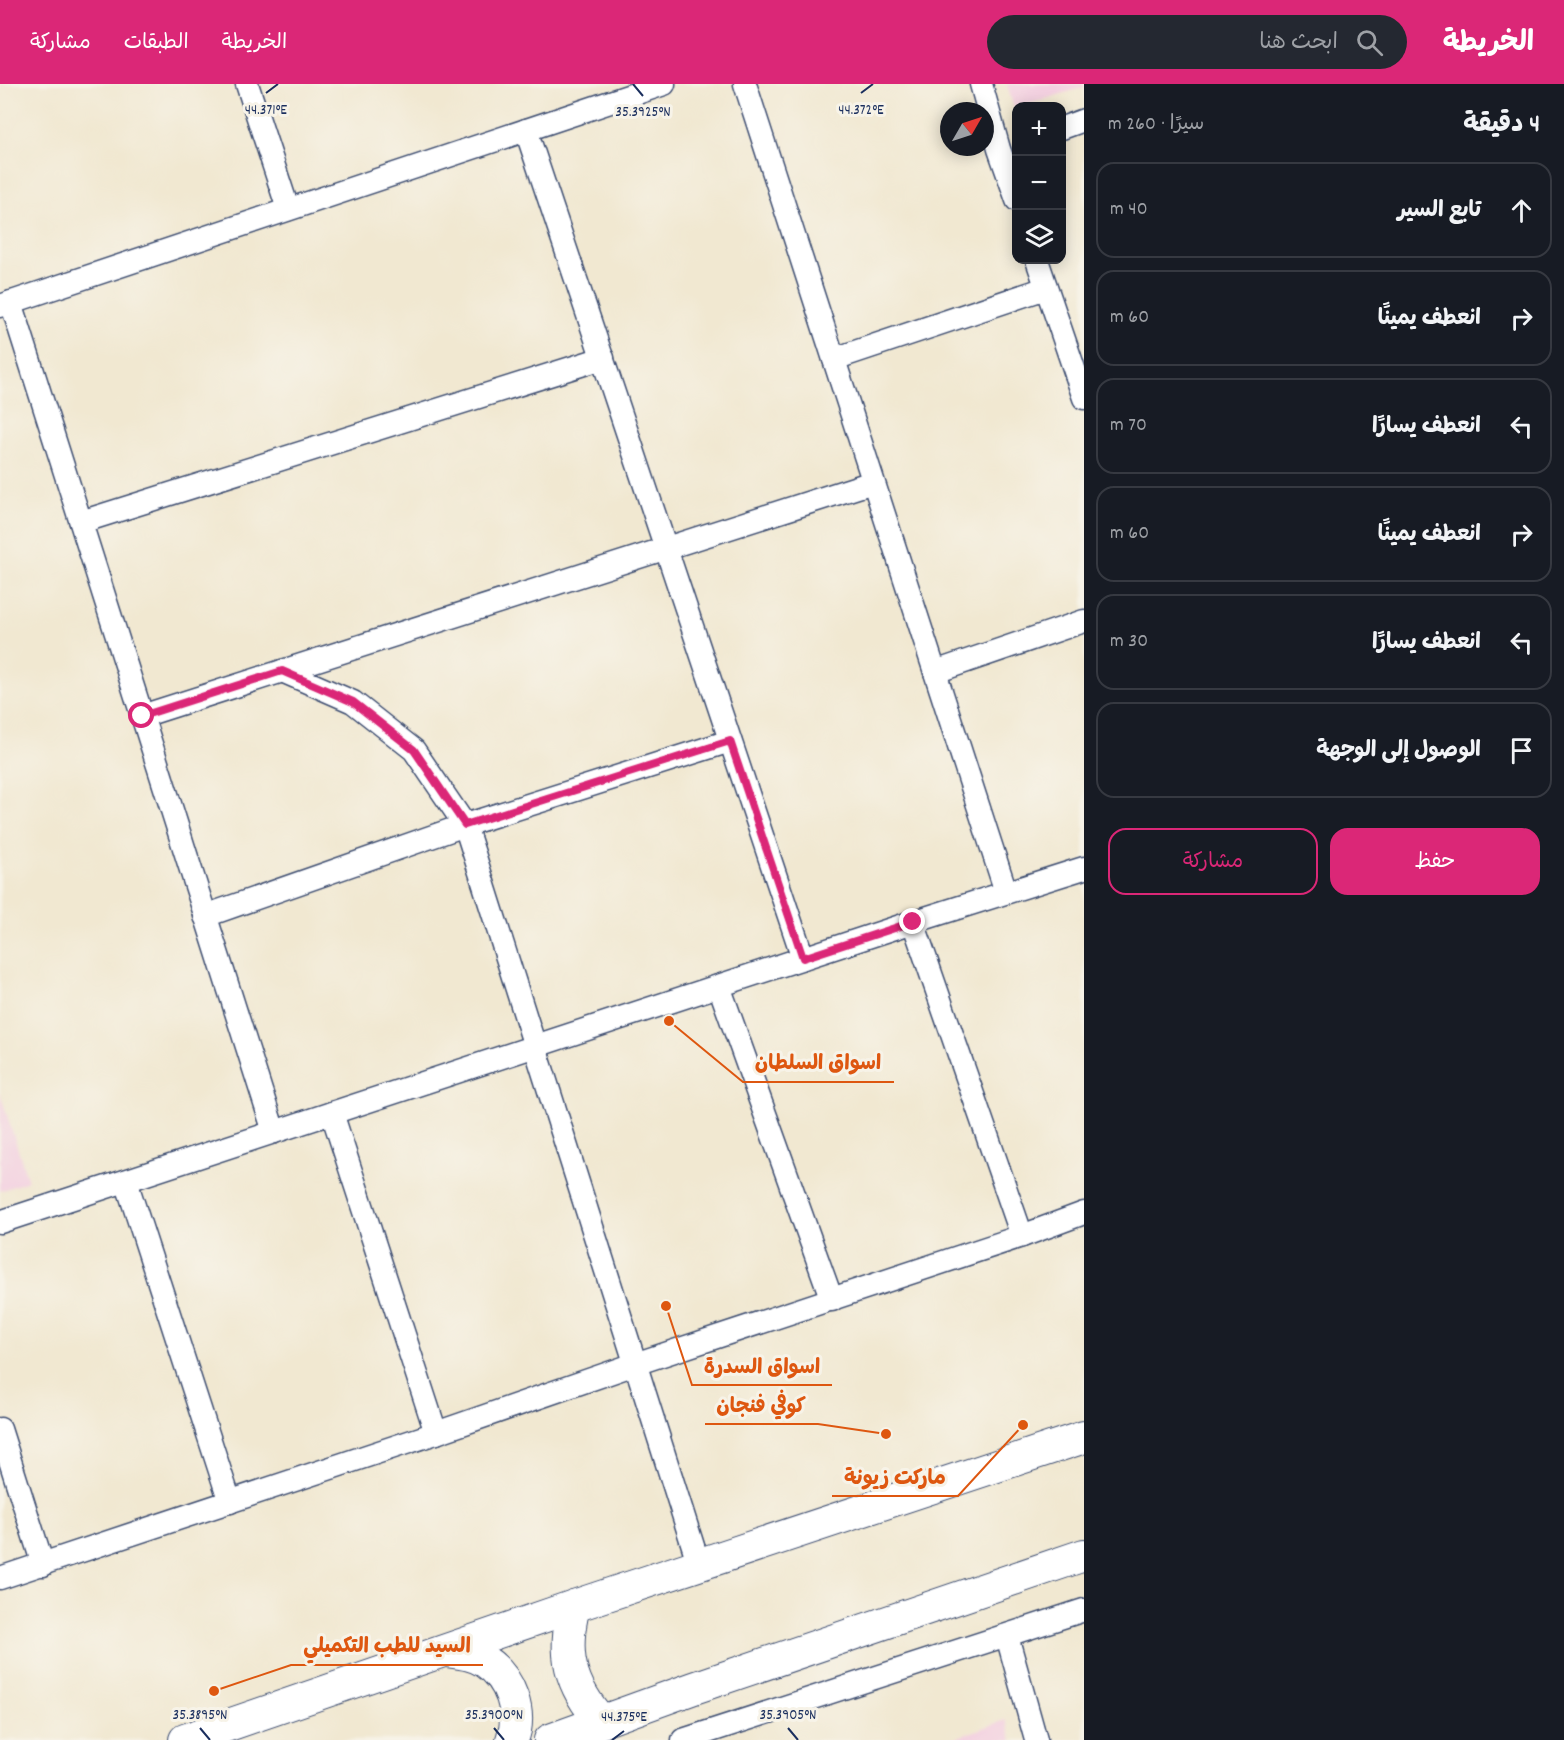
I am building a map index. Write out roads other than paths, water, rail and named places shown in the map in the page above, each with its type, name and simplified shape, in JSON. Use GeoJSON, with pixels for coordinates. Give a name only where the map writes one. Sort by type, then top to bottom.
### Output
{"type":"FeatureCollection","features":[{"type":"Feature","properties":{"kind":"main road"},"geometry":{"type":"LineString","coordinates":[[185,1740],[574,1606],[1084,1437]]}},
{"type":"Feature","properties":{"kind":"main road"},"geometry":{"type":"LineString","coordinates":[[550,1740],[1084,1554]]}},
{"type":"Feature","properties":{"kind":"main road"},"geometry":{"type":"LineString","coordinates":[[574,1606],[568,1641],[573,1677],[580,1693],[602,1722]]}},
{"type":"Feature","properties":{"kind":"main road"},"geometry":{"type":"LineString","coordinates":[[446,1651],[467,1653],[486,1662],[502,1676],[512,1695],[516,1716],[512,1740]]}},
{"type":"Feature","properties":{"kind":"street"},"geometry":{"type":"LineString","coordinates":[[247,84],[288,209]]}},
{"type":"Feature","properties":{"kind":"street"},"geometry":{"type":"LineString","coordinates":[[274,1132],[81,522],[5,304],[664,84]]}},
{"type":"Feature","properties":{"kind":"street"},"geometry":{"type":"LineString","coordinates":[[745,84],[1006,892]]}},
{"type":"Feature","properties":{"kind":"street"},"geometry":{"type":"LineString","coordinates":[[981,84],[1008,146],[1012,170]]}},
{"type":"Feature","properties":{"kind":"street"},"geometry":{"type":"LineString","coordinates":[[1066,127],[1084,120]]}},
{"type":"Feature","properties":{"kind":"street"},"geometry":{"type":"LineString","coordinates":[[526,130],[803,958]]}},
{"type":"Feature","properties":{"kind":"street"},"geometry":{"type":"LineString","coordinates":[[1038,264],[1084,398]]}},
{"type":"Feature","properties":{"kind":"street"},"geometry":{"type":"LineString","coordinates":[[834,359],[1046,288]]}},
{"type":"Feature","properties":{"kind":"street"},"geometry":{"type":"LineString","coordinates":[[81,522],[603,358]]}},
{"type":"Feature","properties":{"kind":"street"},"geometry":{"type":"LineString","coordinates":[[142,716],[873,482]]}},
{"type":"Feature","properties":{"kind":"street"},"geometry":{"type":"LineString","coordinates":[[935,672],[1084,621]]}},
{"type":"Feature","properties":{"kind":"street"},"geometry":{"type":"LineString","coordinates":[[282,671],[353,702],[414,750],[465,825],[699,1565]]}},
{"type":"Feature","properties":{"kind":"street"},"geometry":{"type":"LineString","coordinates":[[205,916],[465,825],[730,741]]}},
{"type":"Feature","properties":{"kind":"street"},"geometry":{"type":"LineString","coordinates":[[0,1222],[1084,868]]}},
{"type":"Feature","properties":{"kind":"street"},"geometry":{"type":"LineString","coordinates":[[913,922],[1022,1236]]}},
{"type":"Feature","properties":{"kind":"street"},"geometry":{"type":"LineString","coordinates":[[719,986],[832,1300]]}},
{"type":"Feature","properties":{"kind":"street"},"geometry":{"type":"LineString","coordinates":[[332,1113],[436,1433]]}},
{"type":"Feature","properties":{"kind":"street"},"geometry":{"type":"LineString","coordinates":[[126,1181],[230,1502]]}},
{"type":"Feature","properties":{"kind":"street"},"geometry":{"type":"LineString","coordinates":[[0,1578],[832,1300],[1084,1213]]}},
{"type":"Feature","properties":{"kind":"street"},"geometry":{"type":"LineString","coordinates":[[0,1429],[43,1565]]}},
{"type":"Feature","properties":{"kind":"street"},"geometry":{"type":"LineString","coordinates":[[683,1740],[1084,1610]]}},
{"type":"Feature","properties":{"kind":"street"},"geometry":{"type":"LineString","coordinates":[[1007,1636],[1036,1740]]}},
{"type":"Feature","properties":{"kind":"place","name":"اسواق السلطان"},"geometry":{"type":"Point","coordinates":[669,1021]}},
{"type":"Feature","properties":{"kind":"place","name":"اسواق السدرة"},"geometry":{"type":"Point","coordinates":[666,1306]}},
{"type":"Feature","properties":{"kind":"place","name":"ماركت زيونة"},"geometry":{"type":"Point","coordinates":[1023,1425]}},
{"type":"Feature","properties":{"kind":"place","name":"كوفي فنجان"},"geometry":{"type":"Point","coordinates":[886,1434]}},
{"type":"Feature","properties":{"kind":"place","name":"السيد للطب التكميلي"},"geometry":{"type":"Point","coordinates":[214,1691]}}]}
